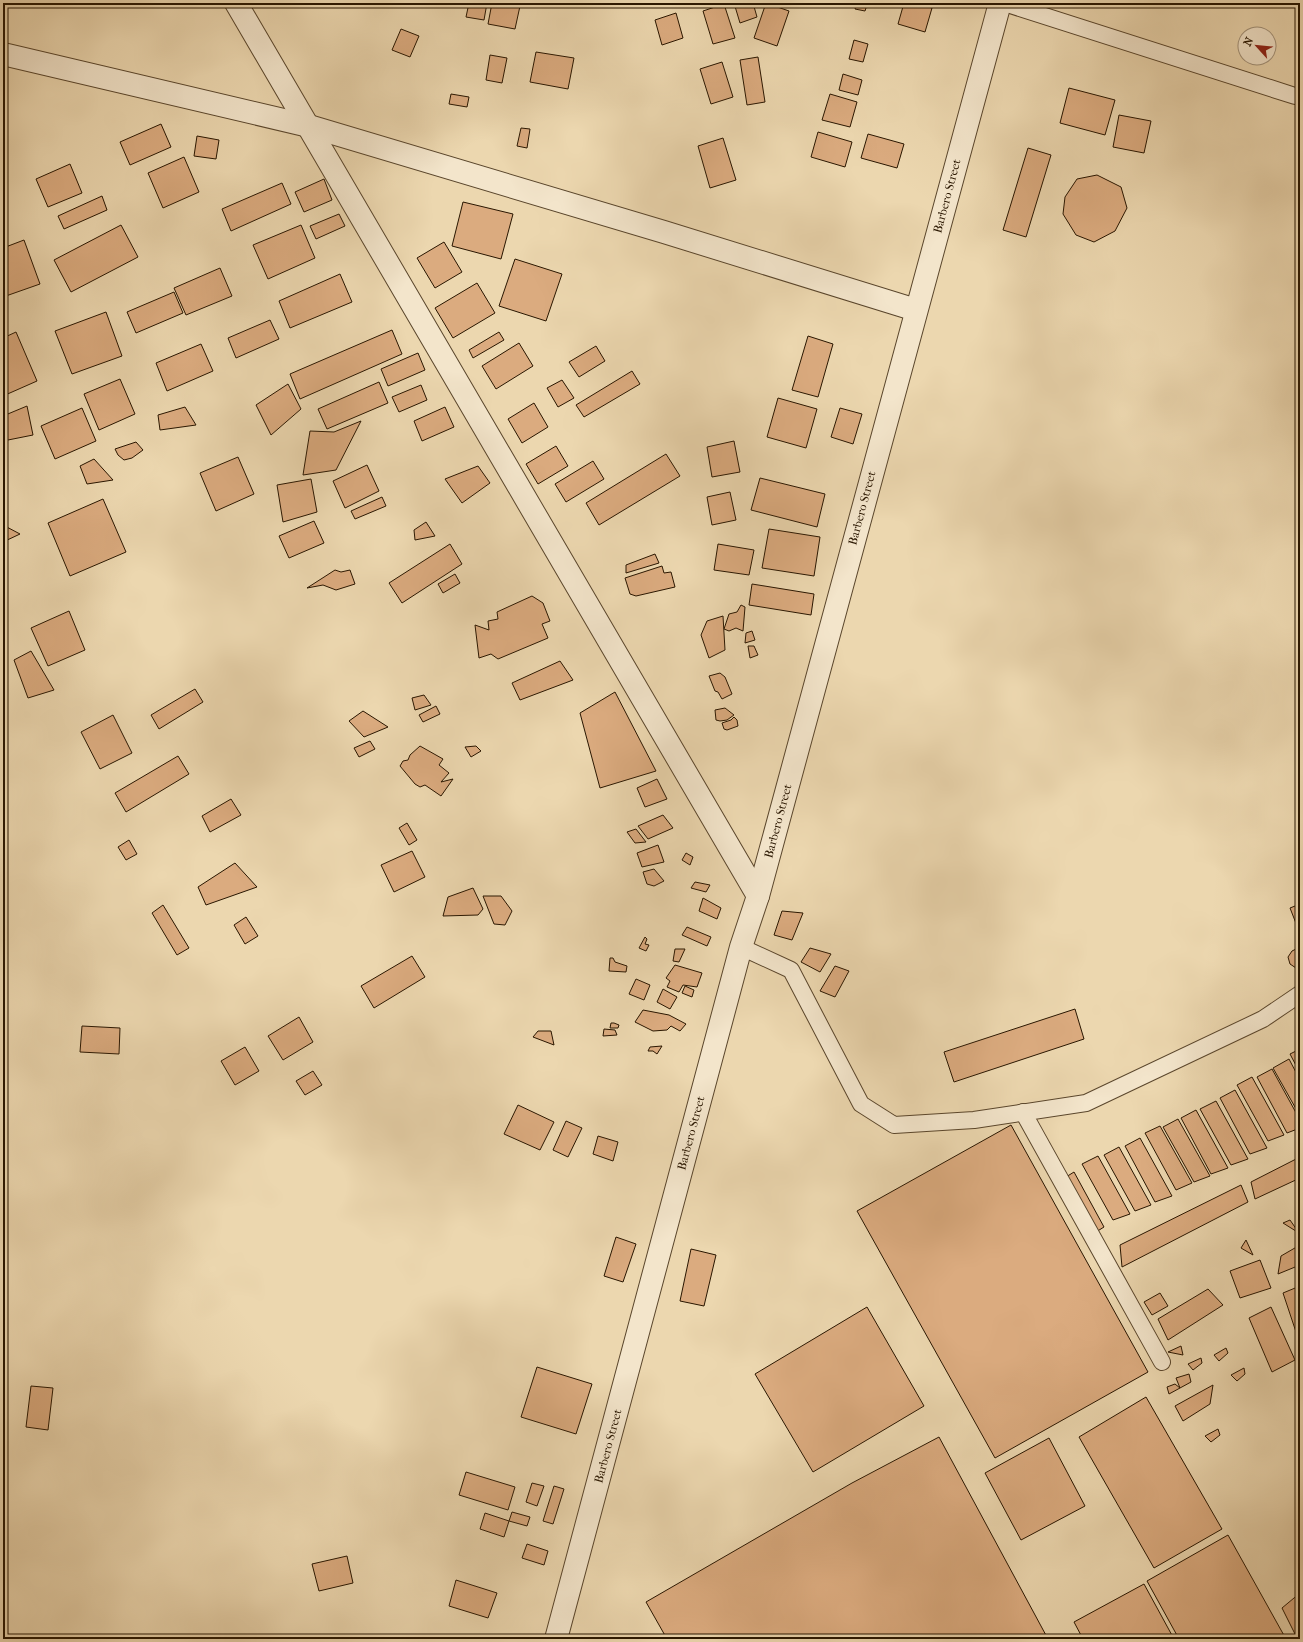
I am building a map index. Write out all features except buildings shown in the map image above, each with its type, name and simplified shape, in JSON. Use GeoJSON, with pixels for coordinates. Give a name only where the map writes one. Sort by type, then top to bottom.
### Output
{"type":"FeatureCollection","features":[{"type":"Feature","properties":{"kind":"street"},"geometry":{"type":"LineString","coordinates":[[236,3],[758,896]]}},
{"type":"Feature","properties":{"kind":"street","name":"Barbero Street"},"geometry":{"type":"LineString","coordinates":[[556,1639],[741,947],[758,896],[1000,3]]}},
{"type":"Feature","properties":{"kind":"street"},"geometry":{"type":"LineString","coordinates":[[3,54],[309,126],[657,230],[916,310]]}},
{"type":"Feature","properties":{"kind":"lane"},"geometry":{"type":"LineString","coordinates":[[1004,3],[1295,96]]}},
{"type":"Feature","properties":{"kind":"lane"},"geometry":{"type":"LineString","coordinates":[[741,947],[790,970],[861,1104],[894,1124],[974,1120],[1086,1103],[1263,1019],[1300,994]]}},
{"type":"Feature","properties":{"kind":"lane"},"geometry":{"type":"LineString","coordinates":[[1023,1112],[1162,1362]]}}]}
